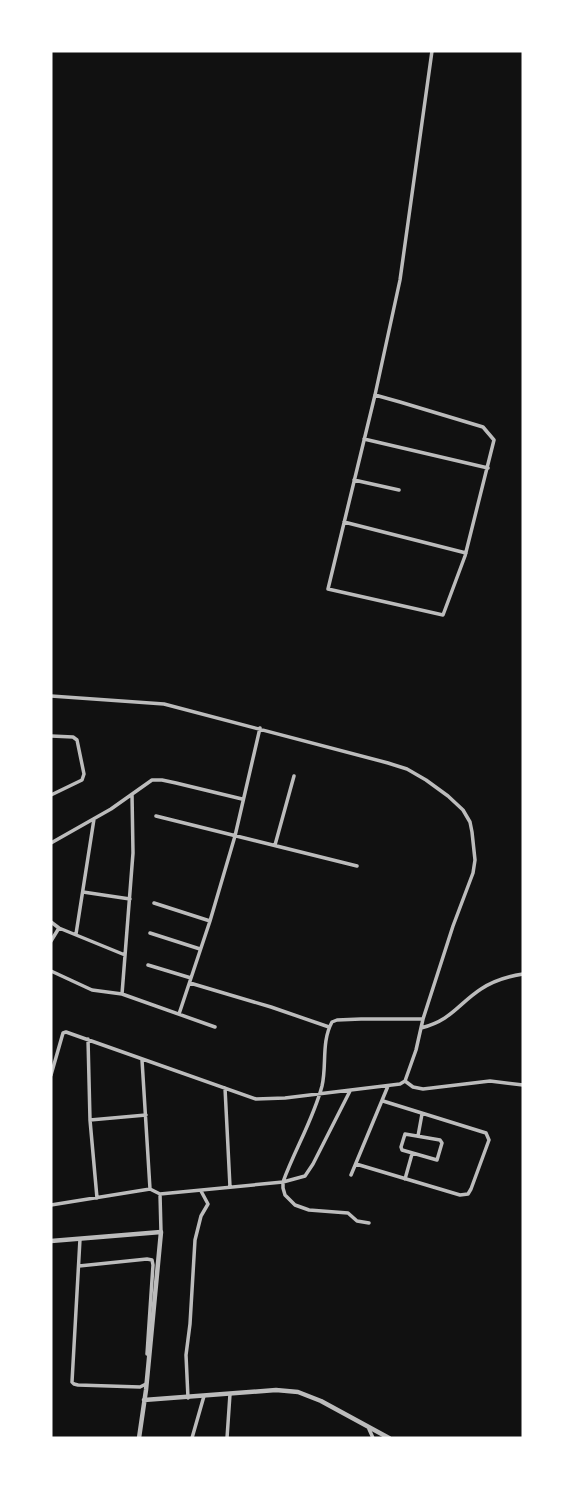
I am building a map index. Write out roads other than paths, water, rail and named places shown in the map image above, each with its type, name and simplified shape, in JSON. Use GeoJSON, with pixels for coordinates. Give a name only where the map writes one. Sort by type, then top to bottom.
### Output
{"type":"FeatureCollection","features":[{"type":"Feature","properties":{"kind":"street"},"geometry":{"type":"LineString","coordinates":[[375,396],[483,427],[494,440],[466,553],[443,615],[328,589],[400,281],[432,51]]}},
{"type":"Feature","properties":{"kind":"street"},"geometry":{"type":"LineString","coordinates":[[364,439],[488,468]]}},
{"type":"Feature","properties":{"kind":"street"},"geometry":{"type":"LineString","coordinates":[[354,480],[399,490]]}},
{"type":"Feature","properties":{"kind":"street"},"geometry":{"type":"LineString","coordinates":[[344,522],[466,553]]}},
{"type":"Feature","properties":{"kind":"street"},"geometry":{"type":"LineString","coordinates":[[51,696],[164,704],[388,762],[407,769],[448,796],[463,810],[470,822],[474,847],[473,873],[423,1019],[416,1050],[405,1081],[400,1084],[256,1099],[66,1032],[63,1033],[51,1075]]}},
{"type":"Feature","properties":{"kind":"street"},"geometry":{"type":"LineString","coordinates":[[179,1014],[235,836],[260,728]]}},
{"type":"Feature","properties":{"kind":"street"},"geometry":{"type":"LineString","coordinates":[[51,736],[75,738],[84,774],[82,780],[51,795]]}},
{"type":"Feature","properties":{"kind":"street"},"geometry":{"type":"LineString","coordinates":[[275,845],[294,776]]}},
{"type":"Feature","properties":{"kind":"street"},"geometry":{"type":"LineString","coordinates":[[51,842],[111,809],[152,780],[242,799]]}},
{"type":"Feature","properties":{"kind":"street"},"geometry":{"type":"LineString","coordinates":[[122,994],[133,853],[132,794]]}},
{"type":"Feature","properties":{"kind":"street"},"geometry":{"type":"LineString","coordinates":[[156,816],[357,866]]}},
{"type":"Feature","properties":{"kind":"street"},"geometry":{"type":"LineString","coordinates":[[76,934],[94,819]]}},
{"type":"Feature","properties":{"kind":"street"},"geometry":{"type":"LineString","coordinates":[[83,892],[130,899]]}},
{"type":"Feature","properties":{"kind":"street"},"geometry":{"type":"LineString","coordinates":[[153,903],[210,921]]}},
{"type":"Feature","properties":{"kind":"street"},"geometry":{"type":"LineString","coordinates":[[51,922],[59,928],[125,955]]}},
{"type":"Feature","properties":{"kind":"street"},"geometry":{"type":"LineString","coordinates":[[51,941],[59,928]]}},
{"type":"Feature","properties":{"kind":"street"},"geometry":{"type":"LineString","coordinates":[[150,933],[200,949]]}},
{"type":"Feature","properties":{"kind":"street"},"geometry":{"type":"LineString","coordinates":[[148,965],[329,1027]]}},
{"type":"Feature","properties":{"kind":"street"},"geometry":{"type":"LineString","coordinates":[[51,971],[92,990],[122,994],[215,1027]]}},
{"type":"Feature","properties":{"kind":"street"},"geometry":{"type":"LineString","coordinates":[[421,1028],[433,1025],[453,1013],[481,989],[523,974]]}},
{"type":"Feature","properties":{"kind":"street"},"geometry":{"type":"LineString","coordinates":[[369,1223],[357,1220],[348,1213],[309,1210],[295,1205],[285,1195],[283,1182],[323,1082],[324,1052],[332,1022],[423,1019]]}},
{"type":"Feature","properties":{"kind":"street"},"geometry":{"type":"LineString","coordinates":[[88,1039],[90,1120],[97,1198]]}},
{"type":"Feature","properties":{"kind":"street"},"geometry":{"type":"LineString","coordinates":[[142,1060],[150,1189]]}},
{"type":"Feature","properties":{"kind":"street"},"geometry":{"type":"LineString","coordinates":[[405,1081],[424,1089],[490,1081],[523,1085]]}},
{"type":"Feature","properties":{"kind":"street"},"geometry":{"type":"LineString","coordinates":[[351,1175],[388,1086]]}},
{"type":"Feature","properties":{"kind":"street"},"geometry":{"type":"LineString","coordinates":[[225,1088],[230,1188]]}},
{"type":"Feature","properties":{"kind":"street"},"geometry":{"type":"LineString","coordinates":[[51,1205],[150,1189],[160,1194],[201,1191],[300,1178],[308,1173],[351,1090]]}},
{"type":"Feature","properties":{"kind":"street"},"geometry":{"type":"LineString","coordinates":[[356,1164],[460,1195],[468,1194],[471,1189],[489,1140],[486,1133],[383,1101]]}},
{"type":"Feature","properties":{"kind":"street"},"geometry":{"type":"LineString","coordinates":[[418,1136],[422,1113]]}},
{"type":"Feature","properties":{"kind":"street"},"geometry":{"type":"LineString","coordinates":[[90,1120],[146,1115]]}},
{"type":"Feature","properties":{"kind":"street"},"geometry":{"type":"LineString","coordinates":[[408,1133],[418,1136],[442,1142],[438,1159],[435,1161],[401,1150],[404,1136],[408,1133]]}},
{"type":"Feature","properties":{"kind":"street"},"geometry":{"type":"LineString","coordinates":[[405,1179],[412,1154]]}},
{"type":"Feature","properties":{"kind":"street"},"geometry":{"type":"LineString","coordinates":[[188,1398],[187,1355],[195,1240],[201,1216],[208,1204],[201,1191]]}},
{"type":"Feature","properties":{"kind":"street"},"geometry":{"type":"LineString","coordinates":[[139,1438],[161,1232],[160,1194]]}},
{"type":"Feature","properties":{"kind":"street"},"geometry":{"type":"LineString","coordinates":[[51,1241],[161,1232]]}},
{"type":"Feature","properties":{"kind":"street"},"geometry":{"type":"LineString","coordinates":[[80,1239],[72,1382],[78,1385],[140,1387],[146,1384]]}},
{"type":"Feature","properties":{"kind":"street"},"geometry":{"type":"LineString","coordinates":[[79,1266],[152,1260],[147,1354]]}},
{"type":"Feature","properties":{"kind":"street"},"geometry":{"type":"LineString","coordinates":[[144,1400],[276,1390],[298,1392],[321,1401],[382,1438]]}},
{"type":"Feature","properties":{"kind":"street"},"geometry":{"type":"LineString","coordinates":[[227,1438],[230,1394]]}},
{"type":"Feature","properties":{"kind":"street"},"geometry":{"type":"LineString","coordinates":[[192,1438],[204,1396]]}},
{"type":"Feature","properties":{"kind":"street"},"geometry":{"type":"LineString","coordinates":[[367,1428],[373,1438]]}},
{"type":"Feature","properties":{"kind":"street"},"geometry":{"type":"LineString","coordinates":[[367,1428],[389,1438]]}}]}
